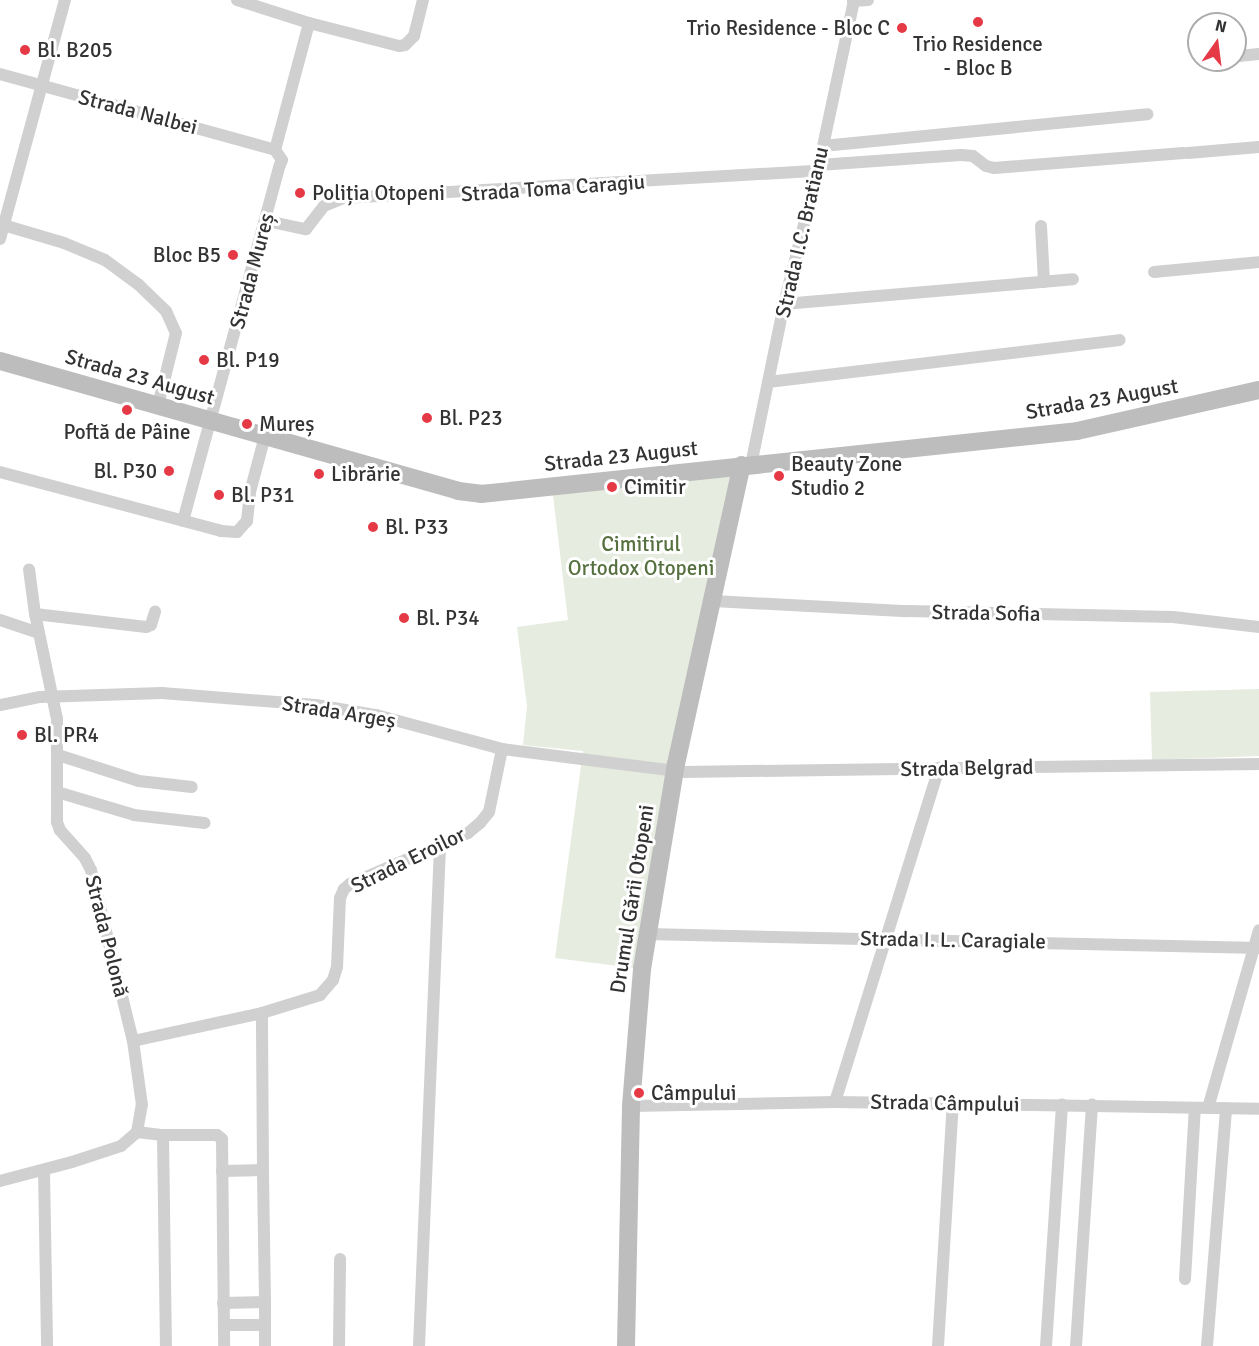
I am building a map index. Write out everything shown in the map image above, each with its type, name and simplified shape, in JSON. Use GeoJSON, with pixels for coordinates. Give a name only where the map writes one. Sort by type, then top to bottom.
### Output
{"type":"FeatureCollection","features":[{"type":"Feature","properties":{"kind":"main road","name":"Strada 23 August"},"geometry":{"type":"LineString","coordinates":[[0,361],[458,491],[481,494],[1077,431],[1259,390]]}},
{"type":"Feature","properties":{"kind":"main road","name":"Drumul Gării Otopeni"},"geometry":{"type":"LineString","coordinates":[[626,1346],[631,1106],[639,995],[647,934],[675,771],[713,601],[747,465]]}},
{"type":"Feature","properties":{"kind":"street"},"geometry":{"type":"LineString","coordinates":[[0,239],[2,224],[65,0]]}},
{"type":"Feature","properties":{"kind":"street"},"geometry":{"type":"LineString","coordinates":[[237,0],[309,23],[399,46],[405,45],[414,36],[423,0]]}},
{"type":"Feature","properties":{"kind":"street"},"geometry":{"type":"LineString","coordinates":[[854,1],[868,0]]}},
{"type":"Feature","properties":{"kind":"street","name":"Strada I.C. Bratianu"},"geometry":{"type":"LineString","coordinates":[[747,465],[818,168],[854,1]]}},
{"type":"Feature","properties":{"kind":"street","name":"Strada Mureș"},"geometry":{"type":"LineString","coordinates":[[183,521],[267,221],[282,160],[275,150],[309,23]]}},
{"type":"Feature","properties":{"kind":"street","name":"Strada Nalbei"},"geometry":{"type":"LineString","coordinates":[[0,74],[275,150]]}},
{"type":"Feature","properties":{"kind":"street"},"geometry":{"type":"LineString","coordinates":[[823,146],[1147,114]]}},
{"type":"Feature","properties":{"kind":"street"},"geometry":{"type":"LineString","coordinates":[[818,168],[961,155],[973,156],[986,166],[994,168],[1259,147]]}},
{"type":"Feature","properties":{"kind":"street","name":"Strada Toma Caragiu"},"geometry":{"type":"LineString","coordinates":[[267,221],[306,229],[324,206],[344,198],[818,168]]}},
{"type":"Feature","properties":{"kind":"street"},"geometry":{"type":"LineString","coordinates":[[2,224],[64,243],[105,260],[139,285],[166,311],[176,333],[158,405]]}},
{"type":"Feature","properties":{"kind":"street"},"geometry":{"type":"LineString","coordinates":[[1041,226],[1044,282]]}},
{"type":"Feature","properties":{"kind":"street"},"geometry":{"type":"LineString","coordinates":[[1154,272],[1259,262]]}},
{"type":"Feature","properties":{"kind":"street"},"geometry":{"type":"LineString","coordinates":[[784,304],[1073,279]]}},
{"type":"Feature","properties":{"kind":"street"},"geometry":{"type":"LineString","coordinates":[[768,382],[1120,340]]}},
{"type":"Feature","properties":{"kind":"street"},"geometry":{"type":"LineString","coordinates":[[0,472],[231,532],[241,530],[244,526],[250,492],[265,436]]}},
{"type":"Feature","properties":{"kind":"street","name":"Strada Polonă"},"geometry":{"type":"LineString","coordinates":[[29,569],[35,614],[52,697],[58,755],[57,822],[60,830],[85,858],[91,870],[134,1041],[142,1089],[141,1120],[137,1132]]}},
{"type":"Feature","properties":{"kind":"street","name":"Strada Sofia"},"geometry":{"type":"LineString","coordinates":[[713,601],[907,611],[1155,616],[1259,627]]}},
{"type":"Feature","properties":{"kind":"street"},"geometry":{"type":"LineString","coordinates":[[35,614],[146,627],[151,625],[155,612]]}},
{"type":"Feature","properties":{"kind":"street"},"geometry":{"type":"LineString","coordinates":[[0,620],[39,633]]}},
{"type":"Feature","properties":{"kind":"street","name":"Strada Argeș"},"geometry":{"type":"LineString","coordinates":[[0,705],[26,698],[162,693],[316,705],[376,715],[502,749],[675,771]]}},
{"type":"Feature","properties":{"kind":"street","name":"Strada Eroilor"},"geometry":{"type":"LineString","coordinates":[[134,1041],[262,1013],[312,999],[328,987],[337,967],[340,898],[350,884],[468,833],[489,812],[502,749]]}},
{"type":"Feature","properties":{"kind":"street"},"geometry":{"type":"LineString","coordinates":[[58,755],[139,782],[192,787]]}},
{"type":"Feature","properties":{"kind":"street","name":"Strada Belgrad"},"geometry":{"type":"LineString","coordinates":[[675,771],[1259,764]]}},
{"type":"Feature","properties":{"kind":"street"},"geometry":{"type":"LineString","coordinates":[[835,1102],[939,768]]}},
{"type":"Feature","properties":{"kind":"street"},"geometry":{"type":"LineString","coordinates":[[57,792],[134,815],[205,823]]}},
{"type":"Feature","properties":{"kind":"street"},"geometry":{"type":"LineString","coordinates":[[419,1346],[440,846]]}},
{"type":"Feature","properties":{"kind":"street"},"geometry":{"type":"LineString","coordinates":[[1208,1108],[1257,948],[1259,930]]}},
{"type":"Feature","properties":{"kind":"street","name":"Strada I. L. Caragiale"},"geometry":{"type":"LineString","coordinates":[[647,934],[1257,948]]}},
{"type":"Feature","properties":{"kind":"street"},"geometry":{"type":"LineString","coordinates":[[262,1013],[265,1346]]}},
{"type":"Feature","properties":{"kind":"street","name":"Strada Câmpului"},"geometry":{"type":"LineString","coordinates":[[631,1106],[835,1102],[1259,1109]]}},
{"type":"Feature","properties":{"kind":"street"},"geometry":{"type":"LineString","coordinates":[[938,1346],[953,1103]]}},
{"type":"Feature","properties":{"kind":"street"},"geometry":{"type":"LineString","coordinates":[[1046,1346],[1062,1105]]}},
{"type":"Feature","properties":{"kind":"street"},"geometry":{"type":"LineString","coordinates":[[1076,1346],[1092,1105]]}},
{"type":"Feature","properties":{"kind":"street"},"geometry":{"type":"LineString","coordinates":[[1185,1279],[1195,1108]]}},
{"type":"Feature","properties":{"kind":"street"},"geometry":{"type":"LineString","coordinates":[[1208,1346],[1226,1109]]}},
{"type":"Feature","properties":{"kind":"street"},"geometry":{"type":"LineString","coordinates":[[0,1181],[112,1150],[131,1140],[137,1132],[220,1136],[224,1346]]}},
{"type":"Feature","properties":{"kind":"street"},"geometry":{"type":"LineString","coordinates":[[163,1135],[166,1346]]}},
{"type":"Feature","properties":{"kind":"street"},"geometry":{"type":"LineString","coordinates":[[44,1170],[47,1346]]}},
{"type":"Feature","properties":{"kind":"street"},"geometry":{"type":"LineString","coordinates":[[222,1171],[263,1170]]}},
{"type":"Feature","properties":{"kind":"street"},"geometry":{"type":"LineString","coordinates":[[339,1346],[340,1259]]}},
{"type":"Feature","properties":{"kind":"street"},"geometry":{"type":"LineString","coordinates":[[223,1303],[265,1302]]}},
{"type":"Feature","properties":{"kind":"street"},"geometry":{"type":"LineString","coordinates":[[224,1325],[265,1325]]}},
{"type":"Feature","properties":{"kind":"green space","name":"Cimitirul Ortodox Otopeni"},"geometry":{"type":"Polygon","coordinates":[[[742,465],[642,969],[555,958],[583,751],[523,745],[527,706],[517,627],[568,620],[552,487],[742,465]]]}},
{"type":"Feature","properties":{"kind":"green space"},"geometry":{"type":"Polygon","coordinates":[[[1259,689],[1259,756],[1152,760],[1150,692],[1259,689]]]}},
{"type":"Feature","properties":{"kind":"place","name":"Trio Residence - Bloc B"},"geometry":{"type":"Point","coordinates":[978,22]}},
{"type":"Feature","properties":{"kind":"place","name":"Trio Residence - Bloc C"},"geometry":{"type":"Point","coordinates":[902,28]}},
{"type":"Feature","properties":{"kind":"place","name":"Bl. B205"},"geometry":{"type":"Point","coordinates":[25,50]}},
{"type":"Feature","properties":{"kind":"place","name":"Poliția Otopeni"},"geometry":{"type":"Point","coordinates":[300,193]}},
{"type":"Feature","properties":{"kind":"place","name":"Bloc B5"},"geometry":{"type":"Point","coordinates":[233,255]}},
{"type":"Feature","properties":{"kind":"place","name":"Bl. P19"},"geometry":{"type":"Point","coordinates":[204,360]}},
{"type":"Feature","properties":{"kind":"place","name":"Poftă de Pâine"},"geometry":{"type":"Point","coordinates":[127,410]}},
{"type":"Feature","properties":{"kind":"place","name":"Bl. P23"},"geometry":{"type":"Point","coordinates":[427,418]}},
{"type":"Feature","properties":{"kind":"place","name":"Mureș"},"geometry":{"type":"Point","coordinates":[247,424]}},
{"type":"Feature","properties":{"kind":"place","name":"Bl. P30"},"geometry":{"type":"Point","coordinates":[169,471]}},
{"type":"Feature","properties":{"kind":"place","name":"Librărie"},"geometry":{"type":"Point","coordinates":[319,474]}},
{"type":"Feature","properties":{"kind":"place","name":"Beauty Zone Studio 2"},"geometry":{"type":"Point","coordinates":[779,476]}},
{"type":"Feature","properties":{"kind":"place","name":"Cimitir"},"geometry":{"type":"Point","coordinates":[612,487]}},
{"type":"Feature","properties":{"kind":"place","name":"Bl. P31"},"geometry":{"type":"Point","coordinates":[219,495]}},
{"type":"Feature","properties":{"kind":"place","name":"Bl. P33"},"geometry":{"type":"Point","coordinates":[373,527]}},
{"type":"Feature","properties":{"kind":"place","name":"Bl. P34"},"geometry":{"type":"Point","coordinates":[404,618]}},
{"type":"Feature","properties":{"kind":"place","name":"Bl. PR4"},"geometry":{"type":"Point","coordinates":[22,735]}},
{"type":"Feature","properties":{"kind":"place","name":"Câmpului"},"geometry":{"type":"Point","coordinates":[639,1093]}}]}
